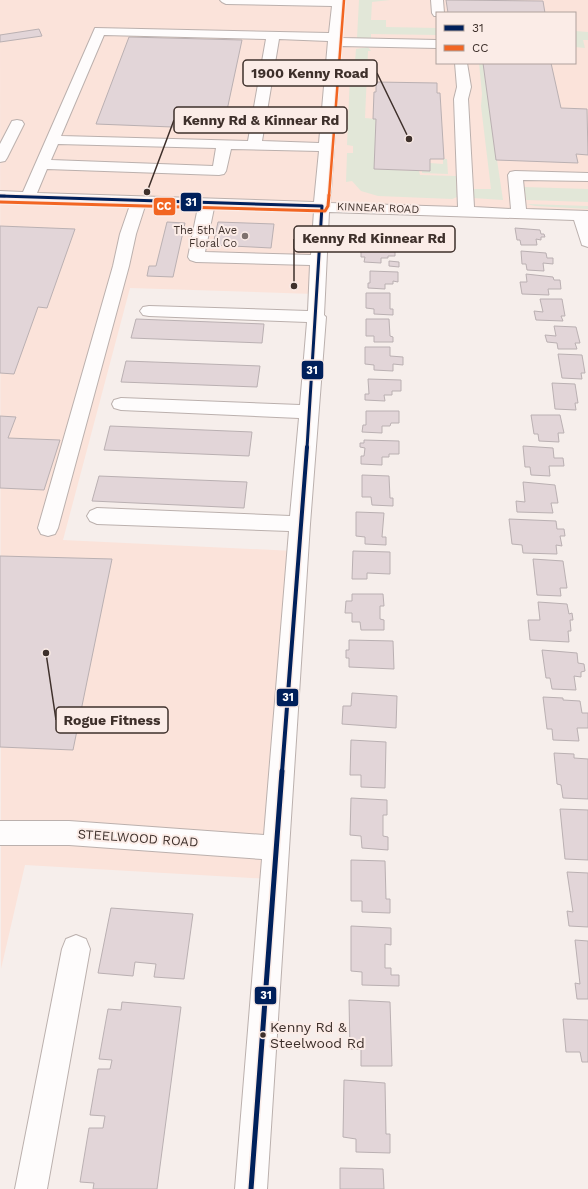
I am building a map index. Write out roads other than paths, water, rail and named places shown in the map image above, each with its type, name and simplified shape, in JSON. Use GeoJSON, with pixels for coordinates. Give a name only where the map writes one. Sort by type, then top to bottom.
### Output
{"type":"FeatureCollection","features":[{"type":"Feature","properties":{"kind":"street"},"geometry":{"type":"LineString","coordinates":[[226,0],[337,1],[322,206],[316,317],[251,1189]]}},
{"type":"Feature","properties":{"kind":"street"},"geometry":{"type":"LineString","coordinates":[[437,0],[438,12]]}},
{"type":"Feature","properties":{"kind":"street"},"geometry":{"type":"LineString","coordinates":[[28,197],[99,31],[273,36],[436,44]]}},
{"type":"Feature","properties":{"kind":"street"},"geometry":{"type":"LineString","coordinates":[[254,145],[273,36]]}},
{"type":"Feature","properties":{"kind":"street"},"geometry":{"type":"LineString","coordinates":[[461,64],[464,87],[461,99],[466,211]]}},
{"type":"Feature","properties":{"kind":"street"},"geometry":{"type":"LineString","coordinates":[[0,158],[17,124]]}},
{"type":"Feature","properties":{"kind":"street"},"geometry":{"type":"LineString","coordinates":[[53,140],[224,146],[254,145],[327,147]]}},
{"type":"Feature","properties":{"kind":"street"},"geometry":{"type":"LineString","coordinates":[[43,164],[219,171],[224,146]]}},
{"type":"Feature","properties":{"kind":"street"},"geometry":{"type":"LineString","coordinates":[[519,214],[515,175],[588,177]]}},
{"type":"Feature","properties":{"kind":"street","name":"KINNEAR ROAD"},"geometry":{"type":"LineString","coordinates":[[0,196],[584,216]]}},
{"type":"Feature","properties":{"kind":"street"},"geometry":{"type":"LineString","coordinates":[[48,528],[121,266],[128,234],[139,201]]}},
{"type":"Feature","properties":{"kind":"street"},"geometry":{"type":"LineString","coordinates":[[207,203],[196,256],[319,260]]}},
{"type":"Feature","properties":{"kind":"street"},"geometry":{"type":"LineString","coordinates":[[584,216],[588,242]]}},
{"type":"Feature","properties":{"kind":"street"},"geometry":{"type":"LineString","coordinates":[[149,311],[316,317]]}},
{"type":"Feature","properties":{"kind":"street"},"geometry":{"type":"LineString","coordinates":[[121,404],[309,412]]}},
{"type":"Feature","properties":{"kind":"street"},"geometry":{"type":"LineString","coordinates":[[97,516],[300,524]]}},
{"type":"Feature","properties":{"kind":"street","name":"STEELWOOD ROAD"},"geometry":{"type":"LineString","coordinates":[[0,833],[69,833],[276,848]]}},
{"type":"Feature","properties":{"kind":"street"},"geometry":{"type":"LineString","coordinates":[[31,1189],[76,949]]}},
{"type":"Feature","properties":{"kind":"place","name":"1900 Kenny Road"},"geometry":{"type":"Point","coordinates":[409,139]}},
{"type":"Feature","properties":{"kind":"place","name":"Kenny Rd & Kinnear Rd"},"geometry":{"type":"Point","coordinates":[147,192]}},
{"type":"Feature","properties":{"kind":"place","name":"The 5th Ave Floral Co"},"geometry":{"type":"Point","coordinates":[245,236]}},
{"type":"Feature","properties":{"kind":"place","name":"Kenny Rd Kinnear Rd"},"geometry":{"type":"Point","coordinates":[294,286]}},
{"type":"Feature","properties":{"kind":"place","name":"Rogue Fitness"},"geometry":{"type":"Point","coordinates":[46,653]}},
{"type":"Feature","properties":{"kind":"place","name":"Kenny Rd & Steelwood Rd"},"geometry":{"type":"Point","coordinates":[263,1035]}}]}
